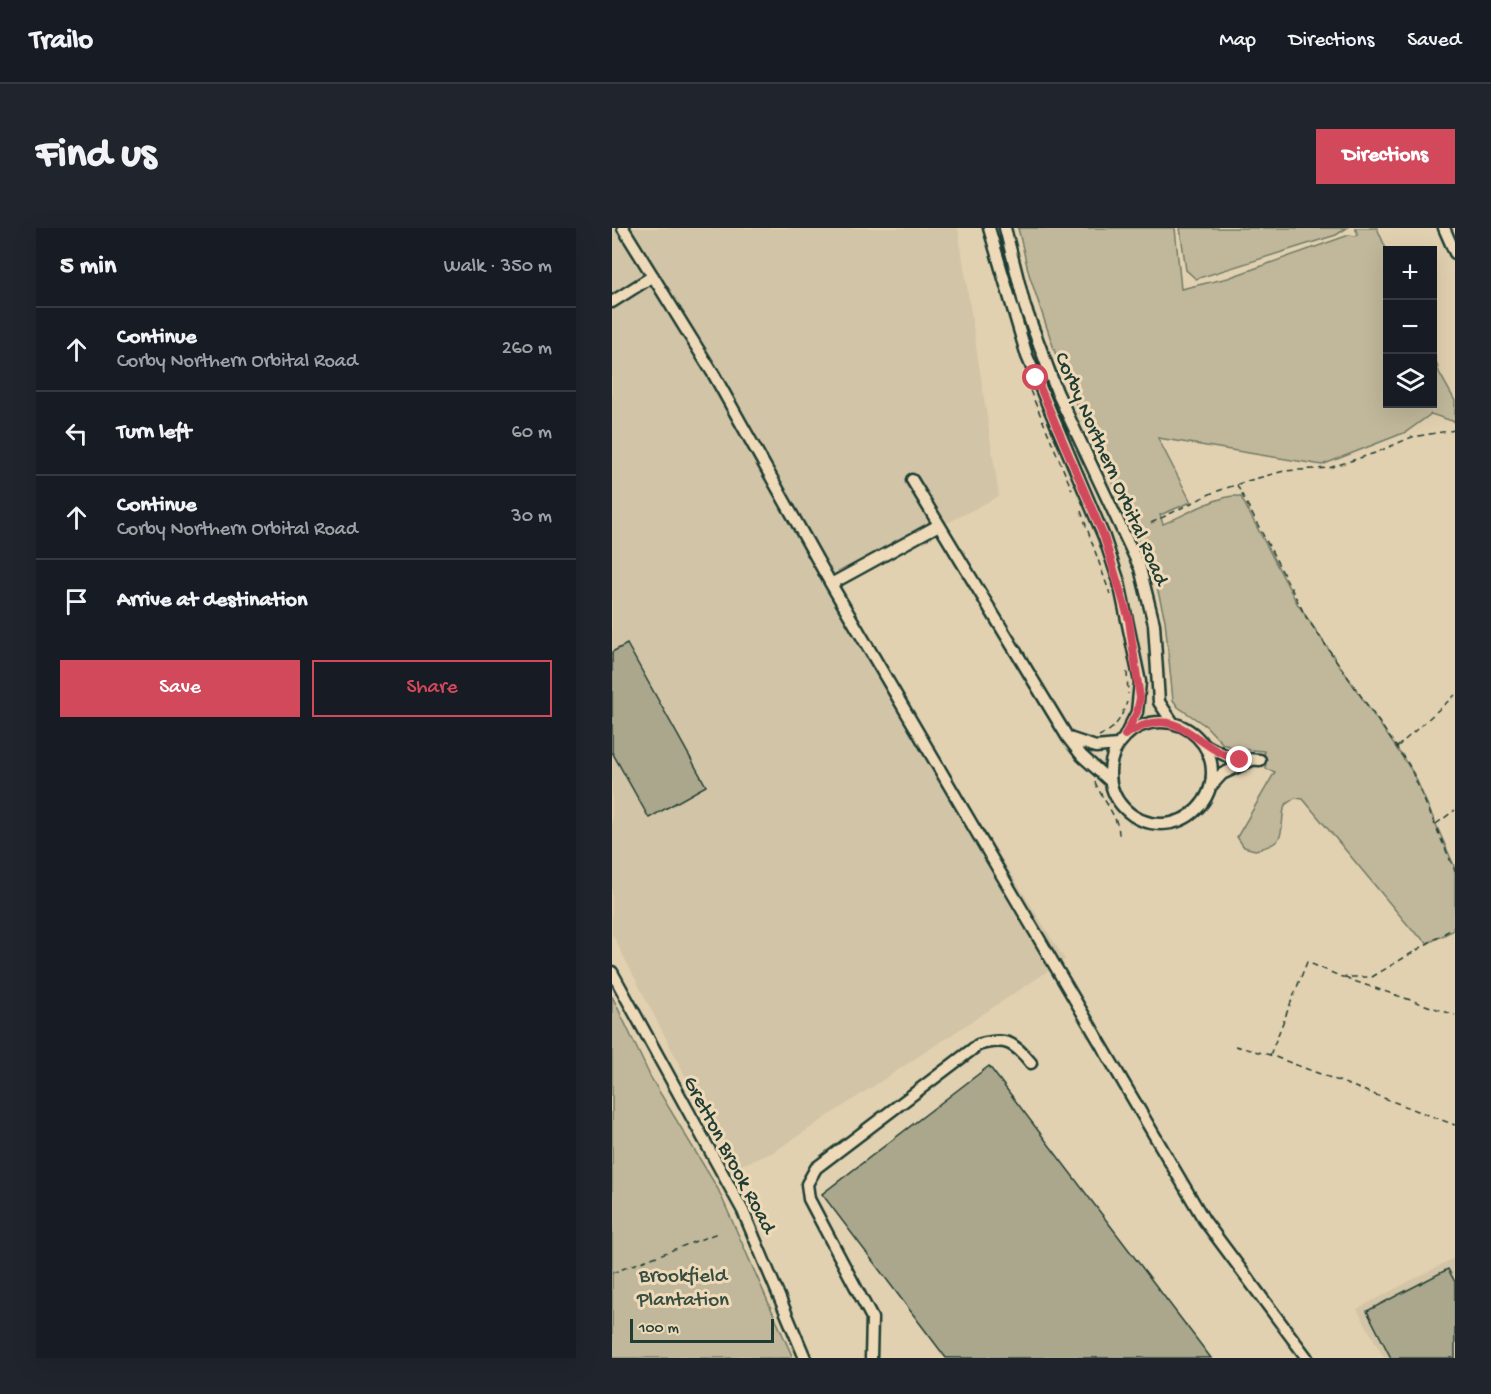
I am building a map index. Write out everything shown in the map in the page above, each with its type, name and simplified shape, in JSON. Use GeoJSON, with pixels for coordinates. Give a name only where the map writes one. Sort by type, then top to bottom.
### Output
{"type":"FeatureCollection","features":[{"type":"Feature","properties":{"kind":"street"},"geometry":{"type":"LineString","coordinates":[[623,228],[714,375],[831,584],[1204,1220],[1307,1358]]}},
{"type":"Feature","properties":{"kind":"street","name":"Corby Northern Orbital Road"},"geometry":{"type":"LineString","coordinates":[[989,228],[1028,356],[1104,537],[1119,582],[1140,682],[1137,712],[1125,735]]}},
{"type":"Feature","properties":{"kind":"street","name":"Corby Northern Orbital Road"},"geometry":{"type":"LineString","coordinates":[[1005,228],[1025,307],[1057,392],[1140,568],[1154,624],[1159,702],[1173,723]]}},
{"type":"Feature","properties":{"kind":"street"},"geometry":{"type":"LineString","coordinates":[[1444,228],[1455,253]]}},
{"type":"Feature","properties":{"kind":"street"},"geometry":{"type":"LineString","coordinates":[[612,302],[653,276]]}},
{"type":"Feature","properties":{"kind":"street"},"geometry":{"type":"LineString","coordinates":[[912,480],[929,507],[937,526],[1068,738],[1110,781]]}},
{"type":"Feature","properties":{"kind":"street"},"geometry":{"type":"LineString","coordinates":[[831,584],[937,526]]}},
{"type":"Feature","properties":{"kind":"street"},"geometry":{"type":"LineString","coordinates":[[1203,743],[1211,764],[1210,786],[1204,801],[1181,821],[1165,824],[1149,823],[1134,817],[1122,807],[1114,795],[1110,781],[1110,762],[1117,744],[1125,735],[1148,724],[1173,723],[1190,731],[1221,755],[1255,760],[1222,774],[1210,786]]}},
{"type":"Feature","properties":{"kind":"street"},"geometry":{"type":"LineString","coordinates":[[1068,738],[1096,747],[1117,744]]}},
{"type":"Feature","properties":{"kind":"street","name":"Gretton Brook Road"},"geometry":{"type":"LineString","coordinates":[[612,972],[743,1211],[805,1358]]}},
{"type":"Feature","properties":{"kind":"street"},"geometry":{"type":"LineString","coordinates":[[871,1358],[872,1318],[809,1199],[807,1184],[816,1168],[978,1045],[994,1040],[1010,1042],[1031,1064]]}},
{"type":"Feature","properties":{"kind":"path"},"geometry":{"type":"LineString","coordinates":[[1024,375],[1074,494]]}},
{"type":"Feature","properties":{"kind":"path"},"geometry":{"type":"LineString","coordinates":[[1151,523],[1238,484],[1284,471],[1329,468],[1375,453],[1412,437],[1455,430]]}},
{"type":"Feature","properties":{"kind":"path"},"geometry":{"type":"LineString","coordinates":[[1238,484],[1306,617],[1409,765],[1455,871]]}},
{"type":"Feature","properties":{"kind":"path"},"geometry":{"type":"LineString","coordinates":[[1078,504],[1111,596]]}},
{"type":"Feature","properties":{"kind":"path"},"geometry":{"type":"LineString","coordinates":[[1096,747],[1094,736],[1112,730],[1121,718],[1127,701],[1127,672]]}},
{"type":"Feature","properties":{"kind":"path"},"geometry":{"type":"LineString","coordinates":[[1397,747],[1455,695]]}},
{"type":"Feature","properties":{"kind":"path"},"geometry":{"type":"LineString","coordinates":[[1090,763],[1086,771],[1118,822],[1119,839]]}},
{"type":"Feature","properties":{"kind":"path"},"geometry":{"type":"LineString","coordinates":[[1435,825],[1455,810]]}},
{"type":"Feature","properties":{"kind":"path"},"geometry":{"type":"LineString","coordinates":[[1342,977],[1372,977],[1455,927]]}},
{"type":"Feature","properties":{"kind":"path"},"geometry":{"type":"LineString","coordinates":[[1270,1055],[1307,962],[1342,977],[1455,1015]]}},
{"type":"Feature","properties":{"kind":"path"},"geometry":{"type":"LineString","coordinates":[[1235,1046],[1270,1055],[1455,1125]]}},
{"type":"Feature","properties":{"kind":"path"},"geometry":{"type":"LineString","coordinates":[[612,1273],[720,1232]]}},
{"type":"Feature","properties":{"kind":"shaded area"},"geometry":{"type":"Polygon","coordinates":[[[612,228],[958,228],[999,496],[831,584],[1065,960],[772,1153],[733,1168],[612,934],[612,228]]]}},
{"type":"Feature","properties":{"kind":"shaded area"},"geometry":{"type":"Polygon","coordinates":[[[1455,1259],[1455,1358],[1384,1358],[1357,1309],[1455,1259]]]}},
{"type":"Feature","properties":{"kind":"green space"},"geometry":{"type":"Polygon","coordinates":[[[1018,228],[1175,228],[1181,289],[1228,278],[1349,235],[1356,236],[1358,234],[1355,228],[1377,228],[1385,246],[1383,246],[1383,408],[1437,408],[1437,365],[1455,401],[1455,422],[1431,414],[1406,432],[1322,465],[1158,438],[1191,502],[1160,515],[1163,524],[1225,497],[1241,497],[1297,603],[1414,774],[1455,868],[1455,929],[1452,931],[1428,943],[1412,930],[1303,799],[1295,798],[1285,805],[1281,834],[1274,843],[1255,850],[1244,847],[1237,837],[1275,772],[1266,769],[1264,751],[1238,749],[1223,744],[1206,726],[1178,707],[1173,700],[1165,620],[1153,571],[1062,373],[1029,274],[1018,228]]]}},
{"type":"Feature","properties":{"kind":"green space"},"geometry":{"type":"Polygon","coordinates":[[[1180,228],[1347,228],[1336,235],[1196,279],[1186,270],[1180,228]]]}},
{"type":"Feature","properties":{"kind":"green space","name":"Brookfield Plantation"},"geometry":{"type":"Polygon","coordinates":[[[612,996],[651,1078],[718,1189],[793,1358],[612,1358],[612,996]]]}},
{"type":"Feature","properties":{"kind":"building"},"geometry":{"type":"Polygon","coordinates":[[[627,644],[706,786],[649,818],[612,752],[612,652],[627,644]]]}},
{"type":"Feature","properties":{"kind":"building"},"geometry":{"type":"Polygon","coordinates":[[[989,1066],[1211,1358],[946,1358],[822,1194],[989,1066]]]}},
{"type":"Feature","properties":{"kind":"building"},"geometry":{"type":"Polygon","coordinates":[[[1448,1269],[1455,1282],[1455,1358],[1391,1358],[1367,1311],[1448,1269]]]}},
{"type":"Feature","properties":{"kind":"route"},"geometry":{"type":"LineString","coordinates":[[1036,378],[1104,537],[1129,620],[1140,682],[1140,698],[1133,724],[1125,735],[1139,726],[1156,722],[1173,723],[1185,727],[1221,755],[1240,760]]}}]}
